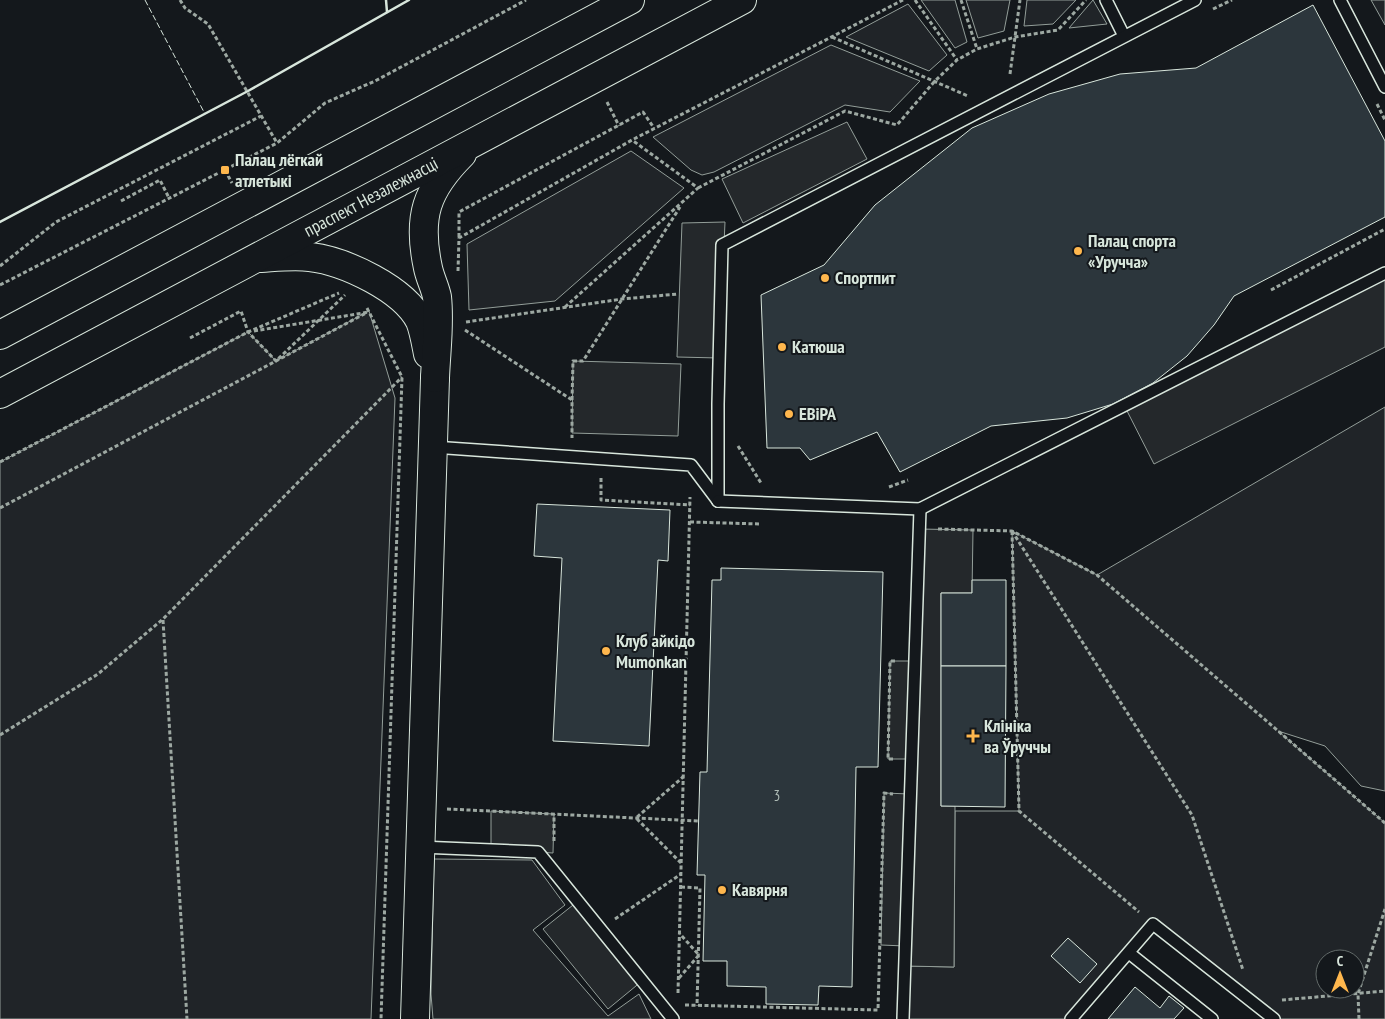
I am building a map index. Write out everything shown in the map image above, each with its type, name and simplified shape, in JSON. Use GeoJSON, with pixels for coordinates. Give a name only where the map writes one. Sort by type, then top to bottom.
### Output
{"type":"FeatureCollection","features":[{"type":"Feature","properties":{"kind":"main road"},"geometry":{"type":"LineString","coordinates":[[0,335],[630,0]]}},
{"type":"Feature","properties":{"kind":"main road","name":"праспект Незалежнасці"},"geometry":{"type":"LineString","coordinates":[[0,394],[742,0]]}},
{"type":"Feature","properties":{"kind":"main road"},"geometry":{"type":"LineString","coordinates":[[416,1018],[432,446],[438,323],[436,295],[424,250],[423,216],[446,170],[474,142]]}},
{"type":"Feature","properties":{"kind":"main road"},"geometry":{"type":"LineString","coordinates":[[252,259],[285,256],[312,257],[357,271],[383,286],[407,303],[420,322],[435,378]]}},
{"type":"Feature","properties":{"kind":"lane"},"geometry":{"type":"LineString","coordinates":[[1106,0],[1124,36]]}},
{"type":"Feature","properties":{"kind":"lane"},"geometry":{"type":"LineString","coordinates":[[718,501],[718,404],[722,245],[1196,0]]}},
{"type":"Feature","properties":{"kind":"lane"},"geometry":{"type":"LineString","coordinates":[[1340,0],[1385,87]]}},
{"type":"Feature","properties":{"kind":"lane"},"geometry":{"type":"LineString","coordinates":[[718,501],[920,509],[1385,272]]}},
{"type":"Feature","properties":{"kind":"lane"},"geometry":{"type":"LineString","coordinates":[[432,446],[691,465],[718,501]]}},
{"type":"Feature","properties":{"kind":"lane"},"geometry":{"type":"LineString","coordinates":[[903,1019],[920,509]]}},
{"type":"Feature","properties":{"kind":"lane"},"geometry":{"type":"LineString","coordinates":[[420,847],[538,852],[673,1019]]}},
{"type":"Feature","properties":{"kind":"lane"},"geometry":{"type":"LineString","coordinates":[[1071,1019],[1153,924],[1274,1019]]}},
{"type":"Feature","properties":{"kind":"lane"},"geometry":{"type":"LineString","coordinates":[[1129,952],[1212,1019]]}},
{"type":"Feature","properties":{"kind":"path"},"geometry":{"type":"LineString","coordinates":[[180,0],[185,8],[208,24],[277,143]]}},
{"type":"Feature","properties":{"kind":"path"},"geometry":{"type":"LineString","coordinates":[[0,285],[277,143],[325,103],[375,81],[526,0]]}},
{"type":"Feature","properties":{"kind":"path"},"geometry":{"type":"LineString","coordinates":[[459,238],[654,128],[903,0]]}},
{"type":"Feature","properties":{"kind":"path"},"geometry":{"type":"LineString","coordinates":[[915,0],[957,60]]}},
{"type":"Feature","properties":{"kind":"path"},"geometry":{"type":"LineString","coordinates":[[961,0],[977,49]]}},
{"type":"Feature","properties":{"kind":"path"},"geometry":{"type":"LineString","coordinates":[[1007,97],[1020,0]]}},
{"type":"Feature","properties":{"kind":"path"},"geometry":{"type":"LineString","coordinates":[[565,308],[698,188],[844,111],[897,125],[934,82],[957,60],[977,49],[1015,37],[1058,30],[1086,0]]}},
{"type":"Feature","properties":{"kind":"path"},"geometry":{"type":"LineString","coordinates":[[831,37],[990,106]]}},
{"type":"Feature","properties":{"kind":"path"},"geometry":{"type":"LineString","coordinates":[[458,276],[459,212],[643,112],[654,128]]}},
{"type":"Feature","properties":{"kind":"path"},"geometry":{"type":"LineString","coordinates":[[0,266],[56,222],[261,116]]}},
{"type":"Feature","properties":{"kind":"path"},"geometry":{"type":"LineString","coordinates":[[632,140],[698,188]]}},
{"type":"Feature","properties":{"kind":"path"},"geometry":{"type":"LineString","coordinates":[[121,201],[160,180],[169,198]]}},
{"type":"Feature","properties":{"kind":"path"},"geometry":{"type":"LineString","coordinates":[[572,457],[574,361],[583,361],[683,202]]}},
{"type":"Feature","properties":{"kind":"path"},"geometry":{"type":"LineString","coordinates":[[1271,290],[1385,228]]}},
{"type":"Feature","properties":{"kind":"path"},"geometry":{"type":"LineString","coordinates":[[0,462],[248,332],[346,292],[276,361],[248,332],[241,311],[190,338]]}},
{"type":"Feature","properties":{"kind":"path"},"geometry":{"type":"LineString","coordinates":[[457,324],[622,299],[678,294]]}},
{"type":"Feature","properties":{"kind":"path"},"geometry":{"type":"LineString","coordinates":[[364,303],[402,377],[381,1019]]}},
{"type":"Feature","properties":{"kind":"path"},"geometry":{"type":"LineString","coordinates":[[248,332],[369,312]]}},
{"type":"Feature","properties":{"kind":"path"},"geometry":{"type":"LineString","coordinates":[[0,508],[369,312]]}},
{"type":"Feature","properties":{"kind":"path"},"geometry":{"type":"LineString","coordinates":[[465,329],[572,400]]}},
{"type":"Feature","properties":{"kind":"path"},"geometry":{"type":"LineString","coordinates":[[0,735],[98,674],[163,619],[402,377]]}},
{"type":"Feature","properties":{"kind":"path"},"geometry":{"type":"LineString","coordinates":[[739,436],[738,446],[760,482],[770,483]]}},
{"type":"Feature","properties":{"kind":"path"},"geometry":{"type":"LineString","coordinates":[[601,458],[601,500],[690,505]]}},
{"type":"Feature","properties":{"kind":"path"},"geometry":{"type":"LineString","coordinates":[[885,489],[908,480]]}},
{"type":"Feature","properties":{"kind":"path"},"geometry":{"type":"LineString","coordinates":[[678,996],[690,522],[767,524]]}},
{"type":"Feature","properties":{"kind":"path"},"geometry":{"type":"LineString","coordinates":[[919,528],[1012,531],[1097,575],[1385,823]]}},
{"type":"Feature","properties":{"kind":"path"},"geometry":{"type":"LineString","coordinates":[[1012,531],[1019,811],[1153,924]]}},
{"type":"Feature","properties":{"kind":"path"},"geometry":{"type":"LineString","coordinates":[[1012,531],[1192,815],[1253,1003],[1315,998]]}},
{"type":"Feature","properties":{"kind":"path"},"geometry":{"type":"LineString","coordinates":[[163,619],[188,1019]]}},
{"type":"Feature","properties":{"kind":"path"},"geometry":{"type":"LineString","coordinates":[[636,818],[683,776]]}},
{"type":"Feature","properties":{"kind":"path"},"geometry":{"type":"LineString","coordinates":[[678,1005],[878,1010],[884,793],[910,794]]}},
{"type":"Feature","properties":{"kind":"path"},"geometry":{"type":"LineString","coordinates":[[422,808],[698,820]]}},
{"type":"Feature","properties":{"kind":"path"},"geometry":{"type":"LineString","coordinates":[[636,818],[681,863]]}},
{"type":"Feature","properties":{"kind":"path"},"geometry":{"type":"LineString","coordinates":[[610,922],[681,874]]}},
{"type":"Feature","properties":{"kind":"path"},"geometry":{"type":"LineString","coordinates":[[681,887],[700,888],[697,1006]]}},
{"type":"Feature","properties":{"kind":"path"},"geometry":{"type":"LineString","coordinates":[[1365,972],[1385,909]]}},
{"type":"Feature","properties":{"kind":"path"},"geometry":{"type":"LineString","coordinates":[[680,934],[699,955]]}},
{"type":"Feature","properties":{"kind":"path"},"geometry":{"type":"LineString","coordinates":[[678,978],[699,955]]}},
{"type":"Feature","properties":{"kind":"path"},"geometry":{"type":"LineString","coordinates":[[1365,993],[1385,991]]}},
{"type":"Feature","properties":{"kind":"path"},"geometry":{"type":"LineString","coordinates":[[1358,999],[1359,1019]]}},
{"type":"Feature","properties":{"kind":"shaded area"},"geometry":{"type":"Polygon","coordinates":[[[921,0],[955,0],[967,42],[955,48],[921,0]]]}},
{"type":"Feature","properties":{"kind":"shaded area"},"geometry":{"type":"Polygon","coordinates":[[[966,0],[1010,0],[1004,31],[978,38],[966,0]]]}},
{"type":"Feature","properties":{"kind":"shaded area"},"geometry":{"type":"Polygon","coordinates":[[[1027,0],[1076,0],[1053,24],[1024,26],[1027,0]]]}},
{"type":"Feature","properties":{"kind":"shaded area"},"geometry":{"type":"Polygon","coordinates":[[[1093,0],[1107,24],[1069,28],[1093,0]]]}},
{"type":"Feature","properties":{"kind":"shaded area"},"geometry":{"type":"Polygon","coordinates":[[[1371,0],[1385,0],[1385,25],[1371,0]]]}},
{"type":"Feature","properties":{"kind":"shaded area"},"geometry":{"type":"Polygon","coordinates":[[[908,4],[947,55],[929,71],[846,37],[908,4]]]}},
{"type":"Feature","properties":{"kind":"shaded area"},"geometry":{"type":"Polygon","coordinates":[[[831,45],[920,81],[890,112],[845,105],[714,172],[702,175],[691,170],[653,137],[831,45]]]}},
{"type":"Feature","properties":{"kind":"shaded area"},"geometry":{"type":"Polygon","coordinates":[[[847,122],[867,159],[743,223],[722,179],[847,122]]]}},
{"type":"Feature","properties":{"kind":"shaded area"},"geometry":{"type":"Polygon","coordinates":[[[631,151],[684,188],[555,301],[469,310],[467,244],[631,151]]]}},
{"type":"Feature","properties":{"kind":"shaded area"},"geometry":{"type":"Polygon","coordinates":[[[725,222],[719,358],[677,357],[682,223],[725,222]]]}},
{"type":"Feature","properties":{"kind":"shaded area"},"geometry":{"type":"Polygon","coordinates":[[[1385,273],[1385,347],[1154,464],[1124,405],[1385,273]]]}},
{"type":"Feature","properties":{"kind":"shaded area"},"geometry":{"type":"Polygon","coordinates":[[[369,311],[395,398],[371,1019],[0,1019],[0,462],[248,332],[276,361],[369,311]]]}},
{"type":"Feature","properties":{"kind":"shaded area"},"geometry":{"type":"Polygon","coordinates":[[[573,361],[681,364],[678,436],[572,433],[573,361]]]}},
{"type":"Feature","properties":{"kind":"shaded area"},"geometry":{"type":"Polygon","coordinates":[[[1385,407],[1385,791],[1361,786],[1325,746],[1278,731],[1385,823],[1385,1019],[1274,1019],[1153,925],[1071,1019],[903,1019],[905,966],[954,967],[955,811],[1019,811],[1012,531],[1097,575],[1385,407]]]}},
{"type":"Feature","properties":{"kind":"shaded area"},"geometry":{"type":"Polygon","coordinates":[[[919,529],[973,530],[972,593],[941,593],[941,806],[955,806],[954,967],[905,966],[905,946],[881,945],[884,793],[910,794],[911,759],[888,759],[890,661],[914,661],[919,529]]]}},
{"type":"Feature","properties":{"kind":"shaded area"},"geometry":{"type":"Polygon","coordinates":[[[491,811],[554,814],[553,853],[491,849],[491,811]]]}},
{"type":"Feature","properties":{"kind":"shaded area"},"geometry":{"type":"Polygon","coordinates":[[[434,859],[532,860],[565,905],[533,930],[608,1016],[639,994],[651,1019],[433,1019],[431,994],[434,859]]]}},
{"type":"Feature","properties":{"kind":"shaded area"},"geometry":{"type":"Polygon","coordinates":[[[578,901],[642,981],[608,1009],[543,929],[578,901]]]}},
{"type":"Feature","properties":{"kind":"building","name":"Палац спорта «Уручча»"},"geometry":{"type":"Polygon","coordinates":[[[1313,5],[1385,141],[1385,217],[1234,296],[1214,325],[1187,356],[1153,383],[1113,404],[1067,418],[991,426],[900,472],[877,432],[810,460],[800,448],[767,448],[761,295],[824,265],[875,205],[972,128],[1049,94],[1120,74],[1196,68],[1313,5]]]}},
{"type":"Feature","properties":{"kind":"building","name":"Клуб айкідо Mumonkan"},"geometry":{"type":"Polygon","coordinates":[[[537,504],[670,510],[668,561],[658,560],[649,746],[553,741],[562,558],[534,556],[537,504]]]}},
{"type":"Feature","properties":{"kind":"building"},"geometry":{"type":"Polygon","coordinates":[[[721,568],[883,572],[878,767],[856,767],[852,987],[819,986],[818,1005],[766,1004],[766,987],[727,986],[727,961],[703,961],[705,875],[697,875],[700,772],[707,772],[712,580],[721,580],[721,568]]]}},
{"type":"Feature","properties":{"kind":"building"},"geometry":{"type":"Polygon","coordinates":[[[972,580],[1006,580],[1006,666],[941,666],[941,593],[972,593],[972,580]]]}},
{"type":"Feature","properties":{"kind":"building"},"geometry":{"type":"Polygon","coordinates":[[[941,666],[1006,666],[1005,807],[941,806],[941,666]]]}},
{"type":"Feature","properties":{"kind":"building"},"geometry":{"type":"Polygon","coordinates":[[[1068,938],[1097,964],[1080,983],[1051,956],[1068,938]]]}},
{"type":"Feature","properties":{"kind":"building"},"geometry":{"type":"Polygon","coordinates":[[[1135,987],[1160,1008],[1169,996],[1184,1008],[1174,1019],[1108,1019],[1135,987]]]}},
{"type":"Feature","properties":{"kind":"fence"},"geometry":{"type":"LineString","coordinates":[[145,0],[205,114]]}},
{"type":"Feature","properties":{"kind":"wall"},"geometry":{"type":"LineString","coordinates":[[386,0],[387,12]]}},
{"type":"Feature","properties":{"kind":"wall"},"geometry":{"type":"LineString","coordinates":[[0,222],[248,91],[409,0]]}},
{"type":"Feature","properties":{"kind":"place","name":"Палац лёгкай атлетыкі"},"geometry":{"type":"Point","coordinates":[225,170]}},
{"type":"Feature","properties":{"kind":"place","name":"Палац спорта «Уручча»"},"geometry":{"type":"Point","coordinates":[1078,251]}},
{"type":"Feature","properties":{"kind":"place","name":"Спортпит"},"geometry":{"type":"Point","coordinates":[825,278]}},
{"type":"Feature","properties":{"kind":"place","name":"Катюша"},"geometry":{"type":"Point","coordinates":[782,347]}},
{"type":"Feature","properties":{"kind":"place","name":"ЕВіРА"},"geometry":{"type":"Point","coordinates":[789,414]}},
{"type":"Feature","properties":{"kind":"place","name":"Клуб айкідо Mumonkan"},"geometry":{"type":"Point","coordinates":[606,651]}},
{"type":"Feature","properties":{"kind":"place","name":"Клініка ва Ўруччы"},"geometry":{"type":"Point","coordinates":[973,736]}},
{"type":"Feature","properties":{"kind":"place","name":"Кавярня"},"geometry":{"type":"Point","coordinates":[722,890]}}]}
